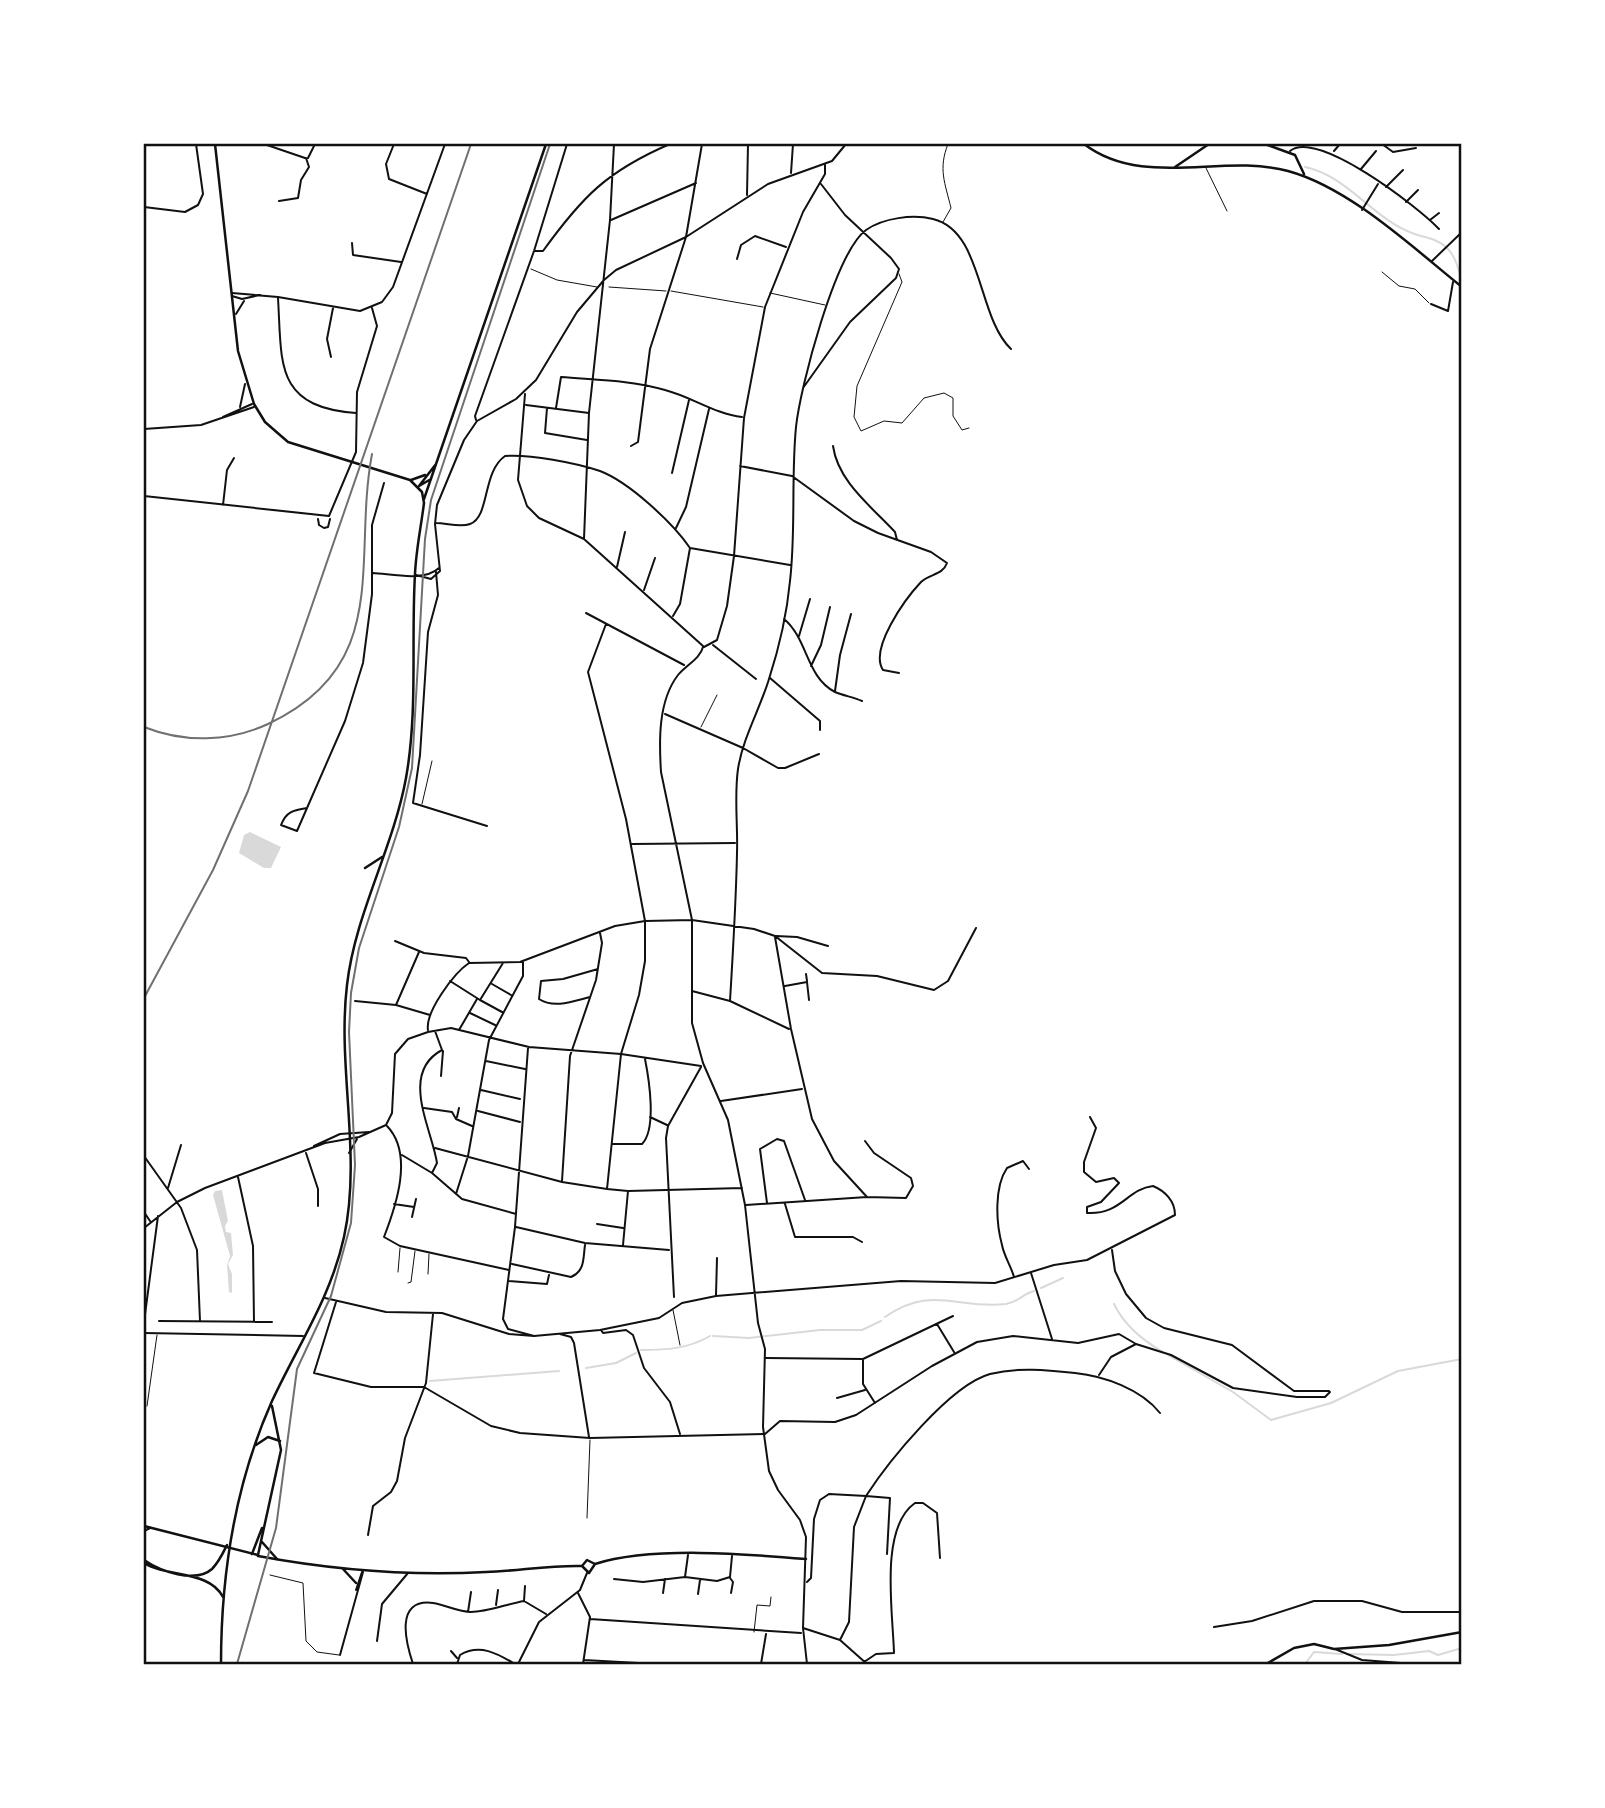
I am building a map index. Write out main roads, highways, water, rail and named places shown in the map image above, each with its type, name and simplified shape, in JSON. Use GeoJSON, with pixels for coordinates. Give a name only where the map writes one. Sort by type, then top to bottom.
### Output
{"type":"FeatureCollection","features":[{"type":"Feature","properties":{"kind":"main road"},"geometry":{"type":"LineString","coordinates":[[215,144],[233,318],[245,384],[254,405],[265,422],[288,442],[410,480],[419,486],[424,499]]}},
{"type":"Feature","properties":{"kind":"main road"},"geometry":{"type":"LineString","coordinates":[[221,1664],[223,1597],[229,1542],[256,1445],[272,1403],[324,1298],[340,1254],[347,1221],[347,984],[355,944],[401,803],[409,756],[415,575],[424,499],[546,144]]}},
{"type":"Feature","properties":{"kind":"main road"},"geometry":{"type":"LineString","coordinates":[[1084,144],[1125,164],[1194,168],[1256,166],[1306,176],[1362,210],[1461,287]]}},
{"type":"Feature","properties":{"kind":"main road"},"geometry":{"type":"LineString","coordinates":[[1175,167],[1209,144]]}},
{"type":"Feature","properties":{"kind":"main road"},"geometry":{"type":"LineString","coordinates":[[1265,144],[1296,157],[1306,176]]}},
{"type":"Feature","properties":{"kind":"main road"},"geometry":{"type":"LineString","coordinates":[[1190,157],[1194,168]]}},
{"type":"Feature","properties":{"kind":"main road"},"geometry":{"type":"LineString","coordinates":[[1293,173],[1299,167]]}},
{"type":"Feature","properties":{"kind":"main road"},"geometry":{"type":"LineString","coordinates":[[419,486],[437,463]]}},
{"type":"Feature","properties":{"kind":"main road"},"geometry":{"type":"LineString","coordinates":[[410,480],[428,474]]}},
{"type":"Feature","properties":{"kind":"main road"},"geometry":{"type":"LineString","coordinates":[[419,486],[431,478]]}},
{"type":"Feature","properties":{"kind":"main road"},"geometry":{"type":"LineString","coordinates":[[365,868],[385,854]]}},
{"type":"Feature","properties":{"kind":"main road"},"geometry":{"type":"LineString","coordinates":[[258,1555],[281,1443],[272,1418],[272,1403]]}},
{"type":"Feature","properties":{"kind":"main road"},"geometry":{"type":"LineString","coordinates":[[256,1445],[271,1436],[281,1443]]}},
{"type":"Feature","properties":{"kind":"main road"},"geometry":{"type":"LineString","coordinates":[[252,1555],[264,1525]]}},
{"type":"Feature","properties":{"kind":"main road"},"geometry":{"type":"LineString","coordinates":[[144,1526],[213,1546],[268,1558],[343,1569],[408,1573],[487,1573],[582,1566],[587,1560],[595,1564],[608,1560],[688,1555],[806,1559]]}},
{"type":"Feature","properties":{"kind":"main road"},"geometry":{"type":"LineString","coordinates":[[144,1531],[150,1528]]}},
{"type":"Feature","properties":{"kind":"main road"},"geometry":{"type":"LineString","coordinates":[[144,1562],[168,1571],[200,1575],[214,1567],[229,1542]]}},
{"type":"Feature","properties":{"kind":"main road"},"geometry":{"type":"LineString","coordinates":[[262,1542],[277,1559]]}},
{"type":"Feature","properties":{"kind":"main road"},"geometry":{"type":"LineString","coordinates":[[144,1562],[167,1574],[213,1583],[223,1597]]}},
{"type":"Feature","properties":{"kind":"main road"},"geometry":{"type":"LineString","coordinates":[[582,1566],[587,1573],[594,1570],[595,1564]]}},
{"type":"Feature","properties":{"kind":"main road"},"geometry":{"type":"LineString","coordinates":[[343,1569],[356,1583]]}},
{"type":"Feature","properties":{"kind":"main road"},"geometry":{"type":"LineString","coordinates":[[1266,1664],[1294,1648],[1314,1644],[1334,1649],[1388,1645],[1461,1632]]}},
{"type":"Feature","properties":{"kind":"waterway"},"geometry":{"type":"LineString","coordinates":[[1305,167],[1334,179],[1398,226],[1443,245],[1454,258],[1461,278]]}},
{"type":"Feature","properties":{"kind":"waterway"},"geometry":{"type":"LineString","coordinates":[[1041,1288],[1063,1278]]}},
{"type":"Feature","properties":{"kind":"waterway"},"geometry":{"type":"LineString","coordinates":[[885,1317],[917,1302],[945,1300],[973,1304],[1006,1304],[1034,1291]]}},
{"type":"Feature","properties":{"kind":"waterway"},"geometry":{"type":"LineString","coordinates":[[1114,1304],[1134,1331],[1163,1352]]}},
{"type":"Feature","properties":{"kind":"waterway"},"geometry":{"type":"LineString","coordinates":[[713,1336],[749,1338],[820,1330],[862,1330],[881,1321]]}},
{"type":"Feature","properties":{"kind":"waterway"},"geometry":{"type":"LineString","coordinates":[[641,1350],[685,1346],[710,1336]]}},
{"type":"Feature","properties":{"kind":"waterway"},"geometry":{"type":"LineString","coordinates":[[586,1368],[616,1363],[636,1353]]}},
{"type":"Feature","properties":{"kind":"waterway"},"geometry":{"type":"LineString","coordinates":[[1168,1355],[1233,1392],[1271,1420],[1331,1403],[1398,1371],[1462,1359]]}},
{"type":"Feature","properties":{"kind":"waterway"},"geometry":{"type":"LineString","coordinates":[[430,1381],[559,1371]]}},
{"type":"Feature","properties":{"kind":"waterway"},"geometry":{"type":"LineString","coordinates":[[1348,1654],[1394,1655],[1429,1651],[1438,1655],[1462,1648]]}},
{"type":"Feature","properties":{"kind":"waterway"},"geometry":{"type":"LineString","coordinates":[[1305,1664],[1314,1652],[1342,1654]]}},
{"type":"Feature","properties":{"kind":"railway"},"geometry":{"type":"LineString","coordinates":[[144,998],[213,870],[248,791],[471,144]]}},
{"type":"Feature","properties":{"kind":"railway"},"geometry":{"type":"LineString","coordinates":[[237,1664],[276,1528],[297,1369],[331,1296],[351,1223],[355,1165],[349,1032],[351,993],[359,948],[399,827],[412,768],[425,539],[431,500],[550,144]]}},
{"type":"Feature","properties":{"kind":"railway"},"geometry":{"type":"LineString","coordinates":[[144,727],[191,738],[222,737],[253,730],[308,700],[335,672],[351,641],[360,607],[372,454]]}}]}
